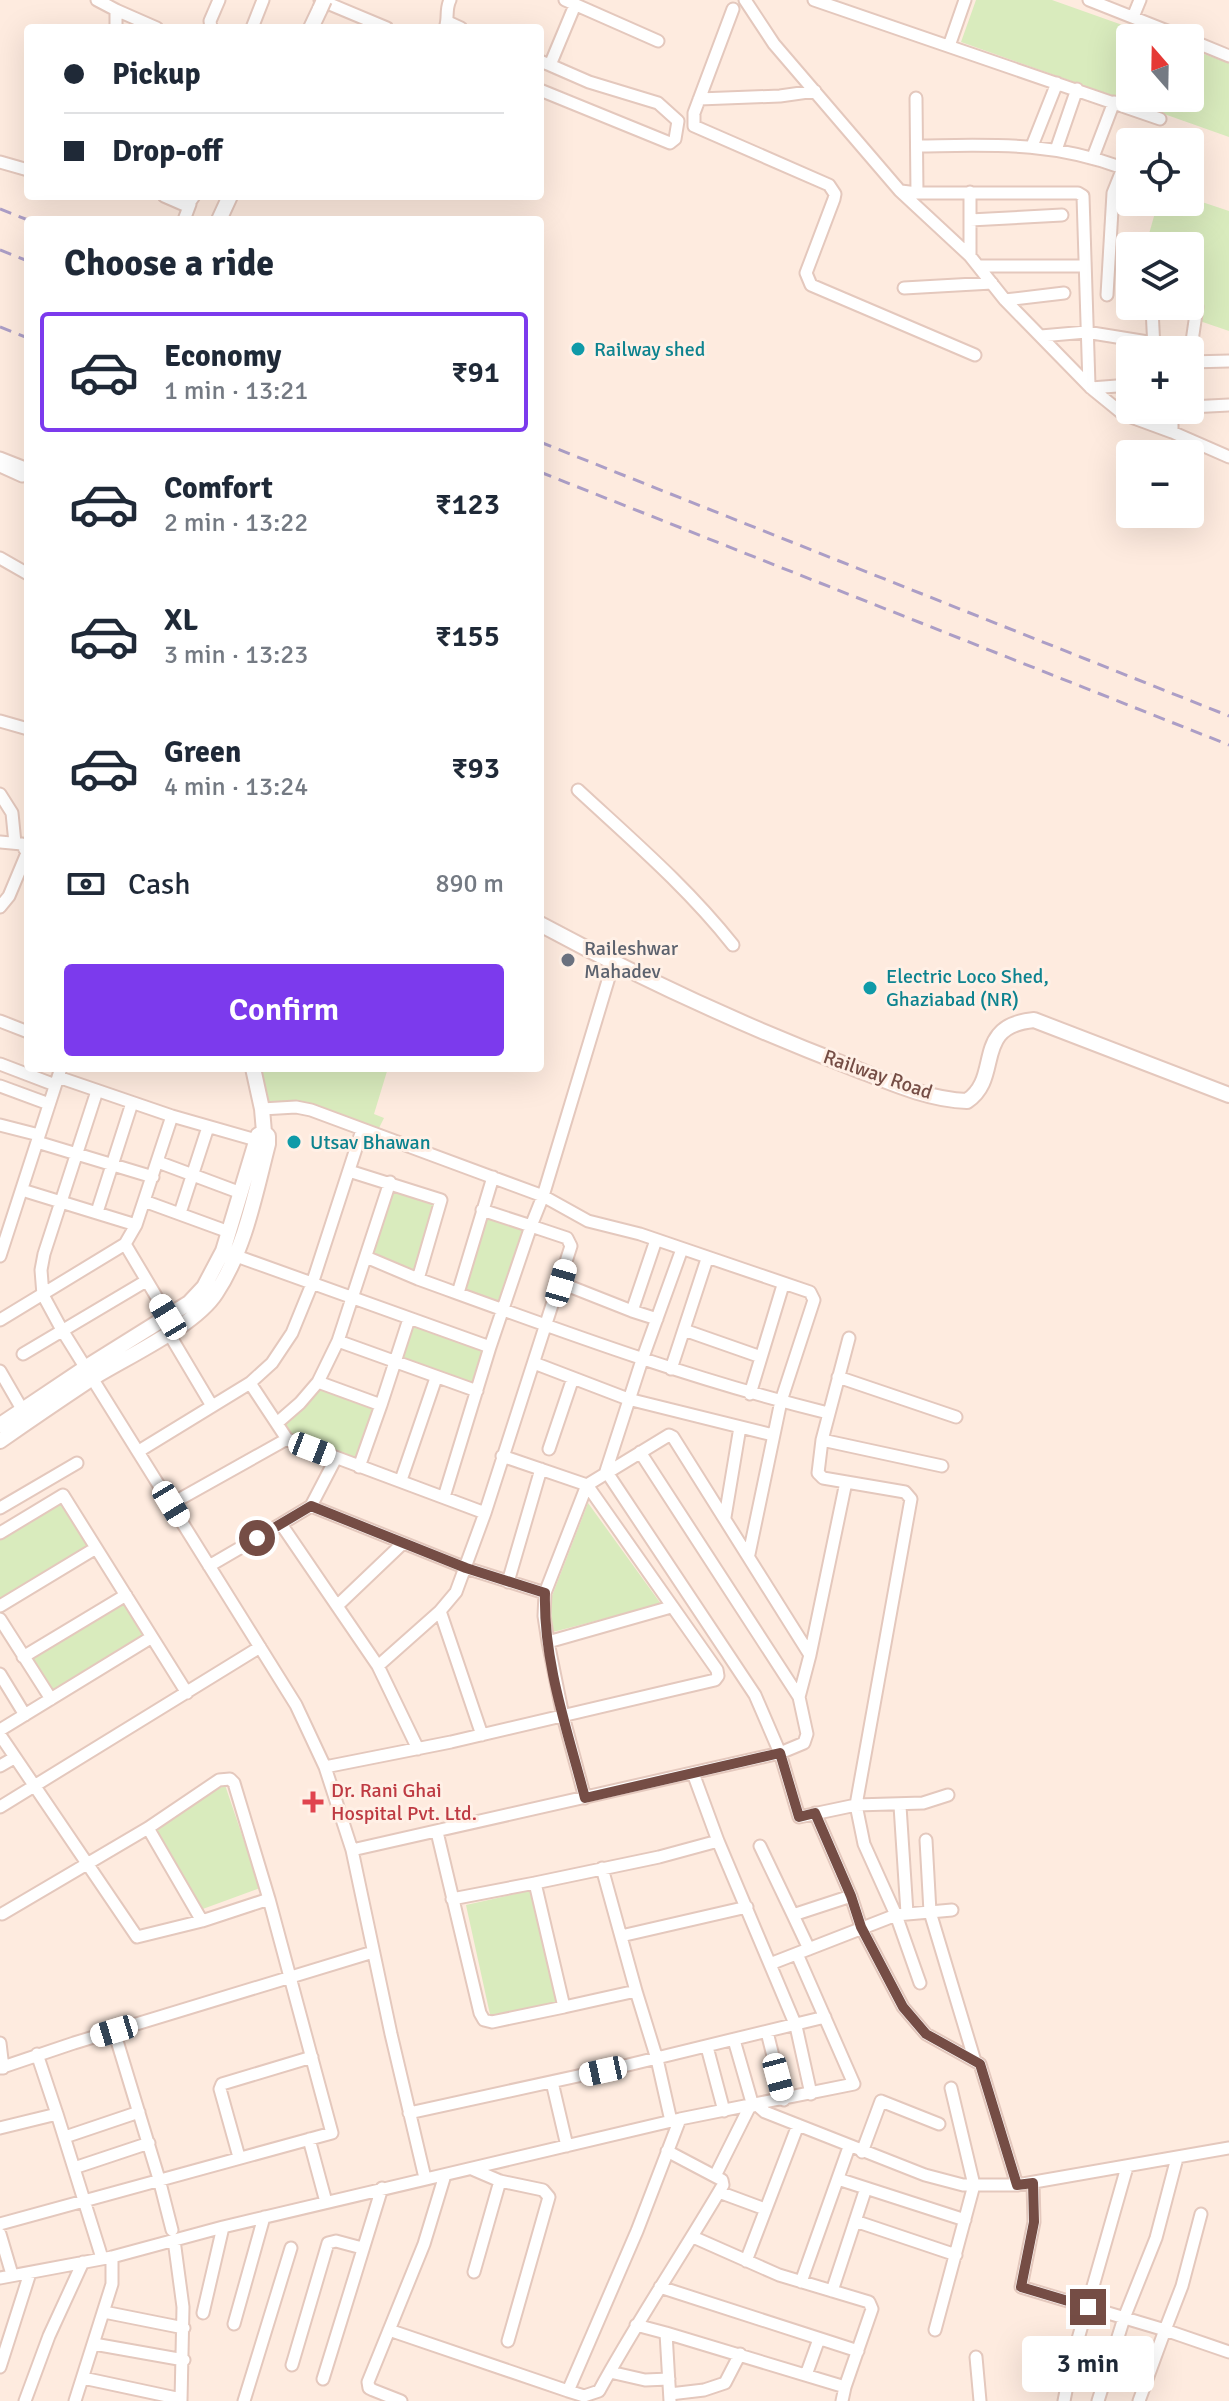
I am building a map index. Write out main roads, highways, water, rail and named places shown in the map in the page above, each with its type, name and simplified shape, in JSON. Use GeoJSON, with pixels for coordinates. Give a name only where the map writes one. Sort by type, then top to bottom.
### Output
{"type":"FeatureCollection","features":[{"type":"Feature","properties":{"kind":"railway"},"geometry":{"type":"LineString","coordinates":[[0,209],[24,218]]}},
{"type":"Feature","properties":{"kind":"railway"},"geometry":{"type":"LineString","coordinates":[[0,250],[24,259]]}},
{"type":"Feature","properties":{"kind":"railway"},"geometry":{"type":"LineString","coordinates":[[0,327],[24,336]]}},
{"type":"Feature","properties":{"kind":"railway"},"geometry":{"type":"LineString","coordinates":[[544,444],[1229,716]]}},
{"type":"Feature","properties":{"kind":"railway"},"geometry":{"type":"LineString","coordinates":[[544,474],[1229,745]]}},
{"type":"Feature","properties":{"kind":"place","name":"Railway shed"},"geometry":{"type":"Point","coordinates":[578,349]}},
{"type":"Feature","properties":{"kind":"place","name":"Raileshwar Mahadev"},"geometry":{"type":"Point","coordinates":[568,960]}},
{"type":"Feature","properties":{"kind":"place","name":"Electric Loco Shed, Ghaziabad (NR)"},"geometry":{"type":"Point","coordinates":[870,988]}},
{"type":"Feature","properties":{"kind":"place","name":"Utsav Bhawan"},"geometry":{"type":"Point","coordinates":[294,1142]}},
{"type":"Feature","properties":{"kind":"place","name":"Dr. Rani Ghai Hospital Pvt. Ltd."},"geometry":{"type":"Point","coordinates":[313,1802]}}]}
